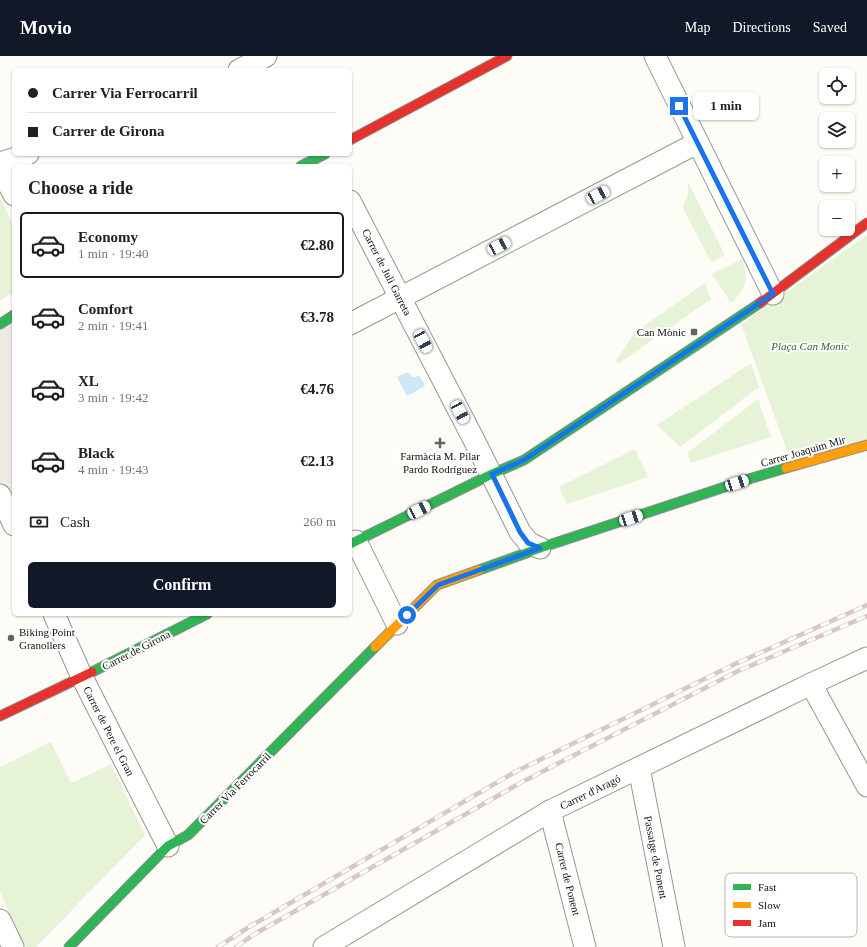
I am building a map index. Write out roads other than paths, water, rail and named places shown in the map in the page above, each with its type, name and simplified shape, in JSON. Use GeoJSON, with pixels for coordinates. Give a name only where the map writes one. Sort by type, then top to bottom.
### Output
{"type":"FeatureCollection","features":[{"type":"Feature","properties":{"kind":"street"},"geometry":{"type":"LineString","coordinates":[[243,68],[266,56]]}},
{"type":"Feature","properties":{"kind":"street"},"geometry":{"type":"LineString","coordinates":[[352,139],[507,56]]}},
{"type":"Feature","properties":{"kind":"street"},"geometry":{"type":"LineString","coordinates":[[655,56],[773,294]]}},
{"type":"Feature","properties":{"kind":"street"},"geometry":{"type":"LineString","coordinates":[[352,323],[697,143]]}},
{"type":"Feature","properties":{"kind":"street"},"geometry":{"type":"LineString","coordinates":[[0,163],[22,156]]}},
{"type":"Feature","properties":{"kind":"street"},"geometry":{"type":"LineString","coordinates":[[305,164],[321,156]]}},
{"type":"Feature","properties":{"kind":"street"},"geometry":{"type":"LineString","coordinates":[[0,168],[12,191]]}},
{"type":"Feature","properties":{"kind":"street","name":"Carrer de Juli Garreta"},"geometry":{"type":"LineString","coordinates":[[352,205],[492,474],[520,532],[528,543],[540,548]]}},
{"type":"Feature","properties":{"kind":"street"},"geometry":{"type":"LineString","coordinates":[[397,624],[353,542],[492,474],[524,460],[773,294],[867,223]]}},
{"type":"Feature","properties":{"kind":"street"},"geometry":{"type":"LineString","coordinates":[[0,324],[12,316]]}},
{"type":"Feature","properties":{"kind":"street","name":"Carrer Joaquim Mir"},"geometry":{"type":"LineString","coordinates":[[540,548],[752,478],[867,445]]}},
{"type":"Feature","properties":{"kind":"street"},"geometry":{"type":"LineString","coordinates":[[6,498],[12,518]]}},
{"type":"Feature","properties":{"kind":"street","name":"Carrer Via Ferrocarril"},"geometry":{"type":"LineString","coordinates":[[69,947],[168,846],[188,835],[397,624],[438,585],[540,548]]}},
{"type":"Feature","properties":{"kind":"street","name":"Carrer de Pere el Gran"},"geometry":{"type":"LineString","coordinates":[[55,616],[82,677],[168,846]]}},
{"type":"Feature","properties":{"kind":"street","name":"Carrer de Girona"},"geometry":{"type":"LineString","coordinates":[[0,716],[82,677],[203,616]]}},
{"type":"Feature","properties":{"kind":"street","name":"Carrer d'Aragó"},"geometry":{"type":"LineString","coordinates":[[324,947],[550,811],[867,658]]}},
{"type":"Feature","properties":{"kind":"street"},"geometry":{"type":"LineString","coordinates":[[811,684],[867,786]]}},
{"type":"Feature","properties":{"kind":"street","name":"Passatge de Ponent"},"geometry":{"type":"LineString","coordinates":[[639,768],[674,947]]}},
{"type":"Feature","properties":{"kind":"street","name":"Carrer de Ponent"},"geometry":{"type":"LineString","coordinates":[[550,811],[585,947]]}},
{"type":"Feature","properties":{"kind":"street"},"geometry":{"type":"LineString","coordinates":[[0,920],[13,947]]}},
{"type":"Feature","properties":{"kind":"water"},"geometry":{"type":"Polygon","coordinates":[[[407,372],[413,377],[420,376],[425,386],[407,396],[397,377],[407,372]]]}},
{"type":"Feature","properties":{"kind":"railway"},"geometry":{"type":"LineString","coordinates":[[218,947],[249,927],[515,772],[735,664],[867,605]]}},
{"type":"Feature","properties":{"kind":"railway"},"geometry":{"type":"LineString","coordinates":[[236,947],[253,935],[522,782],[736,672],[867,616]]}},
{"type":"Feature","properties":{"kind":"place","name":"Can Mònic"},"geometry":{"type":"Point","coordinates":[694,332]}},
{"type":"Feature","properties":{"kind":"place","name":"Farmàcia M. Pilar Pardo Rodríguez"},"geometry":{"type":"Point","coordinates":[440,443]}},
{"type":"Feature","properties":{"kind":"place","name":"Biking Point Granollers"},"geometry":{"type":"Point","coordinates":[11,638]}},
{"type":"Feature","properties":{"kind":"park label","name":"Plaça Can Monic"},"geometry":{"type":"Point","coordinates":[810,346]}}]}
